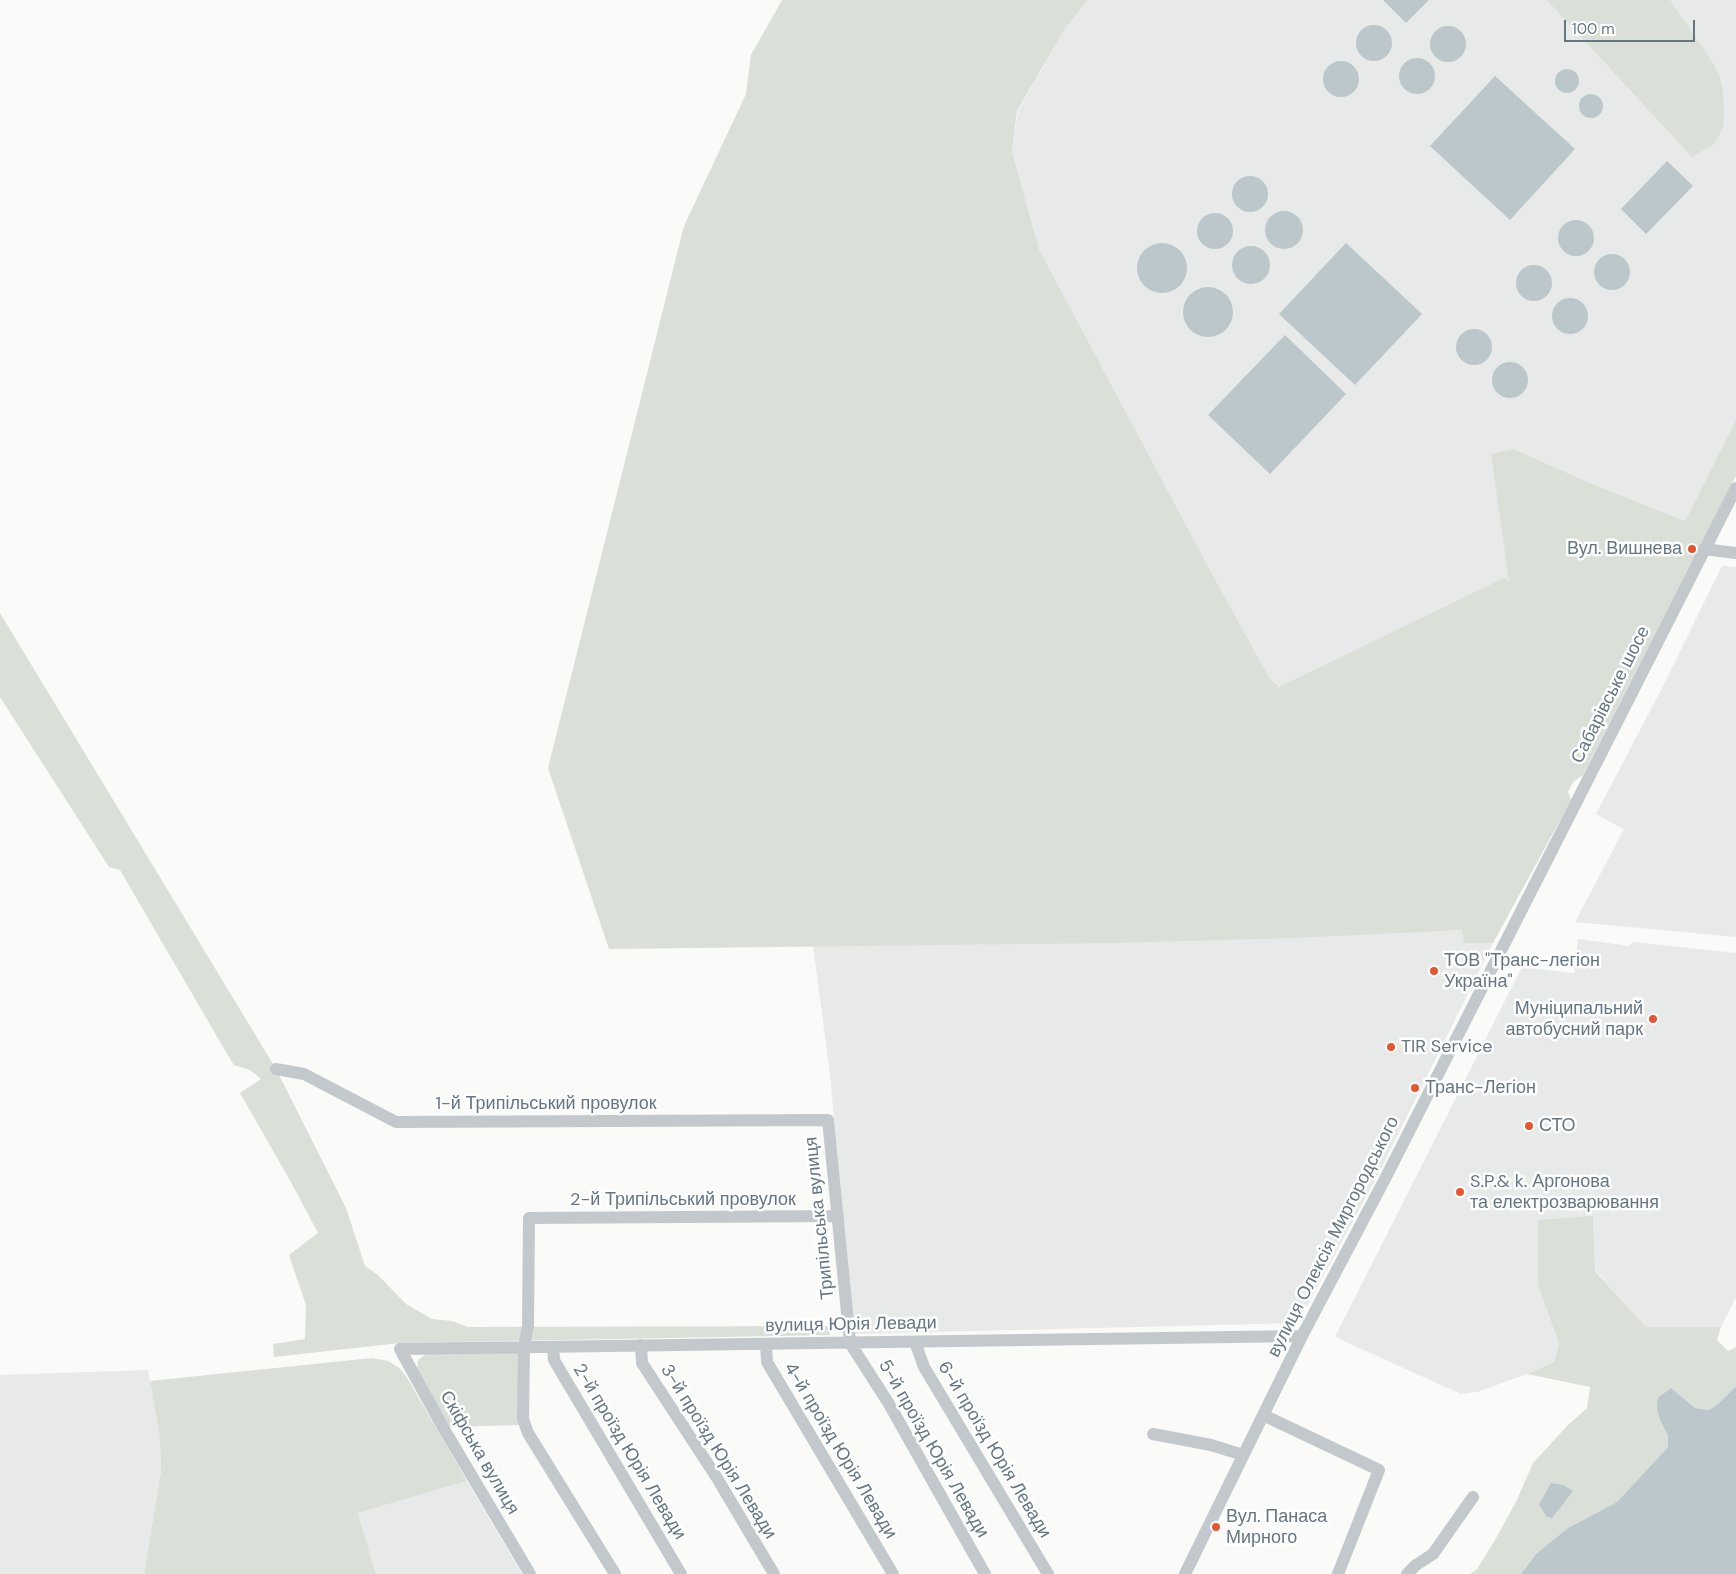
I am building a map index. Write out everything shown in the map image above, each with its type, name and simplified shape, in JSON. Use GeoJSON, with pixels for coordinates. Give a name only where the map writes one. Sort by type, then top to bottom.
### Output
{"type":"FeatureCollection","features":[{"type":"Feature","properties":{"kind":"street","name":"Сабарівське шосе"},"geometry":{"type":"LineString","coordinates":[[1517,918],[1736,488]]}},
{"type":"Feature","properties":{"kind":"street"},"geometry":{"type":"LineString","coordinates":[[1704,550],[1736,553]]}},
{"type":"Feature","properties":{"kind":"street","name":"вулиця Олексія Миргородського"},"geometry":{"type":"LineString","coordinates":[[1187,1573],[1302,1336],[1387,1175],[1517,918]]}},
{"type":"Feature","properties":{"kind":"street","name":"1-й Трипільський провулок"},"geometry":{"type":"LineString","coordinates":[[276,1069],[304,1074],[396,1122],[828,1120]]}},
{"type":"Feature","properties":{"kind":"street","name":"Трипільська вулиця"},"geometry":{"type":"LineString","coordinates":[[828,1120],[850,1343]]}},
{"type":"Feature","properties":{"kind":"street","name":"2-й Трипільський провулок"},"geometry":{"type":"LineString","coordinates":[[524,1347],[528,1326],[529,1218],[838,1216]]}},
{"type":"Feature","properties":{"kind":"street","name":"вулиця Юрія Левади"},"geometry":{"type":"LineString","coordinates":[[400,1349],[1302,1336]]}},
{"type":"Feature","properties":{"kind":"street","name":"6-й проїзд Юрія Левади"},"geometry":{"type":"LineString","coordinates":[[915,1342],[924,1367],[1048,1574]]}},
{"type":"Feature","properties":{"kind":"street","name":"5-й проїзд Юрія Левади"},"geometry":{"type":"LineString","coordinates":[[850,1343],[889,1404],[985,1574]]}},
{"type":"Feature","properties":{"kind":"street","name":"4-й проїзд Юрія Левади"},"geometry":{"type":"LineString","coordinates":[[766,1344],[766,1362],[893,1574]]}},
{"type":"Feature","properties":{"kind":"street","name":"3-й проїзд Юрія Левади"},"geometry":{"type":"LineString","coordinates":[[641,1346],[642,1363],[717,1478],[774,1574]]}},
{"type":"Feature","properties":{"kind":"street"},"geometry":{"type":"LineString","coordinates":[[524,1347],[523,1419],[528,1433],[615,1574]]}},
{"type":"Feature","properties":{"kind":"street","name":"2-й проїзд Юрія Левади"},"geometry":{"type":"LineString","coordinates":[[553,1347],[554,1360],[681,1574]]}},
{"type":"Feature","properties":{"kind":"street","name":"Скіфська вулиця"},"geometry":{"type":"LineString","coordinates":[[400,1349],[444,1429],[530,1574]]}},
{"type":"Feature","properties":{"kind":"street"},"geometry":{"type":"LineString","coordinates":[[1263,1415],[1379,1470],[1338,1574]]}},
{"type":"Feature","properties":{"kind":"street"},"geometry":{"type":"LineString","coordinates":[[1153,1434],[1212,1445],[1244,1455]]}},
{"type":"Feature","properties":{"kind":"street"},"geometry":{"type":"LineString","coordinates":[[1406,1574],[1416,1565],[1434,1554],[1473,1497]]}},
{"type":"Feature","properties":{"kind":"shaded area"},"geometry":{"type":"Polygon","coordinates":[[[782,0],[1088,0],[1066,27],[1017,111],[1012,151],[1039,249],[1210,570],[1269,677],[1279,687],[1504,578],[1509,581],[1491,454],[1514,449],[1592,484],[1685,521],[1736,420],[1736,476],[1583,775],[1574,781],[1568,792],[1571,800],[1493,943],[1464,943],[1462,930],[1293,938],[1113,943],[609,949],[548,768],[684,226],[746,94],[751,55],[782,0]]]}},
{"type":"Feature","properties":{"kind":"shaded area"},"geometry":{"type":"Polygon","coordinates":[[[1088,0],[1736,0],[1736,420],[1685,521],[1592,484],[1514,449],[1509,581],[1504,579],[1280,687],[1269,677],[1210,570],[1039,249],[1012,151],[1018,111],[1066,27],[1088,0]]]}},
{"type":"Feature","properties":{"kind":"shaded area"},"geometry":{"type":"Polygon","coordinates":[[[1383,0],[1429,0],[1406,23],[1383,0]]]}},
{"type":"Feature","properties":{"kind":"shaded area"},"geometry":{"type":"Polygon","coordinates":[[[1547,0],[1670,0],[1713,63],[1719,75],[1723,90],[1723,128],[1714,144],[1692,157],[1547,0]]]}},
{"type":"Feature","properties":{"kind":"shaded area"},"geometry":{"type":"Polygon","coordinates":[[[1374,25],[1381,26],[1387,30],[1391,36],[1391,50],[1387,56],[1381,60],[1374,61],[1367,60],[1361,56],[1357,50],[1356,43],[1357,36],[1361,30],[1367,26],[1374,25]]]}},
{"type":"Feature","properties":{"kind":"shaded area"},"geometry":{"type":"Polygon","coordinates":[[[1448,26],[1455,27],[1461,31],[1465,37],[1465,51],[1461,57],[1455,61],[1448,62],[1441,61],[1435,57],[1431,51],[1430,44],[1431,37],[1435,31],[1441,27],[1448,26]]]}},
{"type":"Feature","properties":{"kind":"shaded area"},"geometry":{"type":"Polygon","coordinates":[[[1417,58],[1424,59],[1430,63],[1434,69],[1434,83],[1430,89],[1424,93],[1417,94],[1410,93],[1404,89],[1400,83],[1399,76],[1400,69],[1404,63],[1410,59],[1417,58]]]}},
{"type":"Feature","properties":{"kind":"shaded area"},"geometry":{"type":"Polygon","coordinates":[[[1341,61],[1348,62],[1354,66],[1358,72],[1358,86],[1354,92],[1348,96],[1341,97],[1334,96],[1328,92],[1324,86],[1323,79],[1324,72],[1328,66],[1334,62],[1341,61]]]}},
{"type":"Feature","properties":{"kind":"shaded area"},"geometry":{"type":"Polygon","coordinates":[[[1567,69],[1575,73],[1579,81],[1575,89],[1567,93],[1559,89],[1555,81],[1559,73],[1567,69]]]}},
{"type":"Feature","properties":{"kind":"shaded area"},"geometry":{"type":"Polygon","coordinates":[[[1495,76],[1575,149],[1510,220],[1430,146],[1495,76]]]}},
{"type":"Feature","properties":{"kind":"shaded area"},"geometry":{"type":"Polygon","coordinates":[[[1591,94],[1599,98],[1603,106],[1599,114],[1591,118],[1583,114],[1579,106],[1583,98],[1591,94]]]}},
{"type":"Feature","properties":{"kind":"shaded area"},"geometry":{"type":"Polygon","coordinates":[[[1667,161],[1693,186],[1646,234],[1621,209],[1667,161]]]}},
{"type":"Feature","properties":{"kind":"shaded area"},"geometry":{"type":"Polygon","coordinates":[[[1250,176],[1257,177],[1263,181],[1267,187],[1267,201],[1263,207],[1257,211],[1250,212],[1243,211],[1237,207],[1233,201],[1232,194],[1233,187],[1237,181],[1243,177],[1250,176]]]}},
{"type":"Feature","properties":{"kind":"shaded area"},"geometry":{"type":"Polygon","coordinates":[[[1284,211],[1297,217],[1303,230],[1297,243],[1284,249],[1271,243],[1265,230],[1271,217],[1284,211]]]}},
{"type":"Feature","properties":{"kind":"shaded area"},"geometry":{"type":"Polygon","coordinates":[[[1215,213],[1222,214],[1228,218],[1232,224],[1232,238],[1228,244],[1222,248],[1215,249],[1208,248],[1202,244],[1198,238],[1197,231],[1198,224],[1202,218],[1208,214],[1215,213]]]}},
{"type":"Feature","properties":{"kind":"shaded area"},"geometry":{"type":"Polygon","coordinates":[[[1576,220],[1583,221],[1589,225],[1593,231],[1593,245],[1589,251],[1583,255],[1576,256],[1569,255],[1563,251],[1559,245],[1558,238],[1559,231],[1563,225],[1569,221],[1576,220]]]}},
{"type":"Feature","properties":{"kind":"shaded area"},"geometry":{"type":"Polygon","coordinates":[[[1162,243],[1172,245],[1180,250],[1185,258],[1187,268],[1185,278],[1180,286],[1172,291],[1162,293],[1152,291],[1144,286],[1139,278],[1137,268],[1139,258],[1144,250],[1152,245],[1162,243]]]}},
{"type":"Feature","properties":{"kind":"shaded area"},"geometry":{"type":"Polygon","coordinates":[[[1346,243],[1422,314],[1355,385],[1279,314],[1346,243]]]}},
{"type":"Feature","properties":{"kind":"shaded area"},"geometry":{"type":"Polygon","coordinates":[[[1251,246],[1264,252],[1270,265],[1264,278],[1251,284],[1238,278],[1232,265],[1238,252],[1251,246]]]}},
{"type":"Feature","properties":{"kind":"shaded area"},"geometry":{"type":"Polygon","coordinates":[[[1612,254],[1619,255],[1625,259],[1629,265],[1629,279],[1625,285],[1619,289],[1612,290],[1605,289],[1599,285],[1595,279],[1594,272],[1595,265],[1599,259],[1605,255],[1612,254]]]}},
{"type":"Feature","properties":{"kind":"shaded area"},"geometry":{"type":"Polygon","coordinates":[[[1534,265],[1541,266],[1547,270],[1551,276],[1551,290],[1547,296],[1541,300],[1534,301],[1527,300],[1521,296],[1517,290],[1516,283],[1517,276],[1521,270],[1527,266],[1534,265]]]}},
{"type":"Feature","properties":{"kind":"shaded area"},"geometry":{"type":"Polygon","coordinates":[[[1208,287],[1218,289],[1226,294],[1231,302],[1233,312],[1231,322],[1226,330],[1218,335],[1208,337],[1198,335],[1190,330],[1185,322],[1183,312],[1185,302],[1190,294],[1198,289],[1208,287]]]}},
{"type":"Feature","properties":{"kind":"shaded area"},"geometry":{"type":"Polygon","coordinates":[[[1570,298],[1577,299],[1583,303],[1587,309],[1587,323],[1583,329],[1577,333],[1570,334],[1563,333],[1557,329],[1553,323],[1552,316],[1553,309],[1557,303],[1563,299],[1570,298]]]}},
{"type":"Feature","properties":{"kind":"shaded area"},"geometry":{"type":"Polygon","coordinates":[[[1474,329],[1481,330],[1487,334],[1491,340],[1491,354],[1487,360],[1481,364],[1474,365],[1467,364],[1461,360],[1457,354],[1456,347],[1457,340],[1461,334],[1467,330],[1474,329]]]}},
{"type":"Feature","properties":{"kind":"shaded area"},"geometry":{"type":"Polygon","coordinates":[[[1285,335],[1346,394],[1270,474],[1208,415],[1285,335]]]}},
{"type":"Feature","properties":{"kind":"shaded area"},"geometry":{"type":"Polygon","coordinates":[[[1510,362],[1517,363],[1523,367],[1527,373],[1527,387],[1523,393],[1517,397],[1510,398],[1503,397],[1497,393],[1493,387],[1492,380],[1493,373],[1497,367],[1503,363],[1510,362]]]}},
{"type":"Feature","properties":{"kind":"shaded area"},"geometry":{"type":"Polygon","coordinates":[[[1722,566],[1736,567],[1736,937],[1575,922],[1624,829],[1596,814],[1662,688],[1722,566]]]}},
{"type":"Feature","properties":{"kind":"shaded area"},"geometry":{"type":"Polygon","coordinates":[[[0,613],[276,1069],[346,1208],[365,1266],[378,1275],[406,1304],[432,1319],[452,1321],[468,1327],[830,1326],[830,1335],[400,1343],[274,1357],[273,1344],[305,1339],[306,1305],[289,1255],[318,1233],[240,1093],[261,1079],[250,1070],[234,1065],[120,870],[109,867],[0,697],[0,613]]]}},
{"type":"Feature","properties":{"kind":"shaded area"},"geometry":{"type":"Polygon","coordinates":[[[1463,930],[1464,943],[1493,943],[1380,1171],[1298,1323],[854,1334],[830,1075],[813,945],[959,945],[1463,930]]]}},
{"type":"Feature","properties":{"kind":"shaded area"},"geometry":{"type":"Polygon","coordinates":[[[1578,939],[1629,946],[1633,942],[1736,953],[1736,1297],[1721,1327],[1646,1327],[1595,1270],[1593,1216],[1538,1285],[1559,1344],[1554,1362],[1477,1392],[1461,1394],[1335,1337],[1522,967],[1574,973],[1578,939]]]}},
{"type":"Feature","properties":{"kind":"shaded area"},"geometry":{"type":"Polygon","coordinates":[[[1593,1216],[1595,1271],[1646,1327],[1721,1327],[1717,1340],[1728,1351],[1736,1347],[1736,1386],[1709,1410],[1695,1408],[1671,1388],[1660,1397],[1661,1422],[1668,1436],[1668,1447],[1617,1502],[1568,1528],[1537,1553],[1521,1574],[1470,1574],[1477,1569],[1495,1540],[1516,1502],[1533,1463],[1568,1425],[1587,1408],[1590,1387],[1527,1374],[1554,1362],[1559,1344],[1538,1285],[1538,1220],[1593,1216]]]}},
{"type":"Feature","properties":{"kind":"shaded area"},"geometry":{"type":"Polygon","coordinates":[[[520,1351],[520,1425],[448,1427],[417,1372],[418,1360],[426,1354],[520,1351]]]}},
{"type":"Feature","properties":{"kind":"shaded area"},"geometry":{"type":"Polygon","coordinates":[[[372,1358],[388,1361],[398,1367],[406,1376],[467,1481],[358,1513],[376,1574],[144,1574],[161,1471],[160,1439],[150,1381],[372,1358]]]}},
{"type":"Feature","properties":{"kind":"shaded area"},"geometry":{"type":"Polygon","coordinates":[[[148,1370],[160,1439],[161,1471],[144,1574],[0,1574],[0,1375],[148,1370]]]}},
{"type":"Feature","properties":{"kind":"shaded area"},"geometry":{"type":"Polygon","coordinates":[[[1736,1386],[1736,1574],[1521,1574],[1537,1553],[1568,1528],[1617,1502],[1668,1447],[1668,1436],[1657,1410],[1659,1397],[1671,1388],[1695,1408],[1709,1410],[1736,1386]]]}},
{"type":"Feature","properties":{"kind":"shaded area"},"geometry":{"type":"Polygon","coordinates":[[[467,1481],[522,1574],[376,1574],[358,1513],[467,1481]]]}},
{"type":"Feature","properties":{"kind":"shaded area"},"geometry":{"type":"Polygon","coordinates":[[[1551,1483],[1563,1485],[1573,1491],[1552,1518],[1547,1517],[1539,1505],[1551,1483]]]}},
{"type":"Feature","properties":{"kind":"place","name":"Вул. Вишнева"},"geometry":{"type":"Point","coordinates":[1692,549]}},
{"type":"Feature","properties":{"kind":"place","name":"ТОВ \"Транс-легіон Україна\""},"geometry":{"type":"Point","coordinates":[1434,971]}},
{"type":"Feature","properties":{"kind":"place","name":"Муніципальний автобусний парк"},"geometry":{"type":"Point","coordinates":[1653,1019]}},
{"type":"Feature","properties":{"kind":"place","name":"TIR Service"},"geometry":{"type":"Point","coordinates":[1391,1047]}},
{"type":"Feature","properties":{"kind":"place","name":"Транс-Легіон"},"geometry":{"type":"Point","coordinates":[1415,1088]}},
{"type":"Feature","properties":{"kind":"place","name":"СТО"},"geometry":{"type":"Point","coordinates":[1529,1126]}},
{"type":"Feature","properties":{"kind":"place","name":"S.P.& k. Аргонова та електрозварювання"},"geometry":{"type":"Point","coordinates":[1460,1192]}},
{"type":"Feature","properties":{"kind":"place","name":"Вул. Панаса Мирного"},"geometry":{"type":"Point","coordinates":[1216,1527]}}]}
